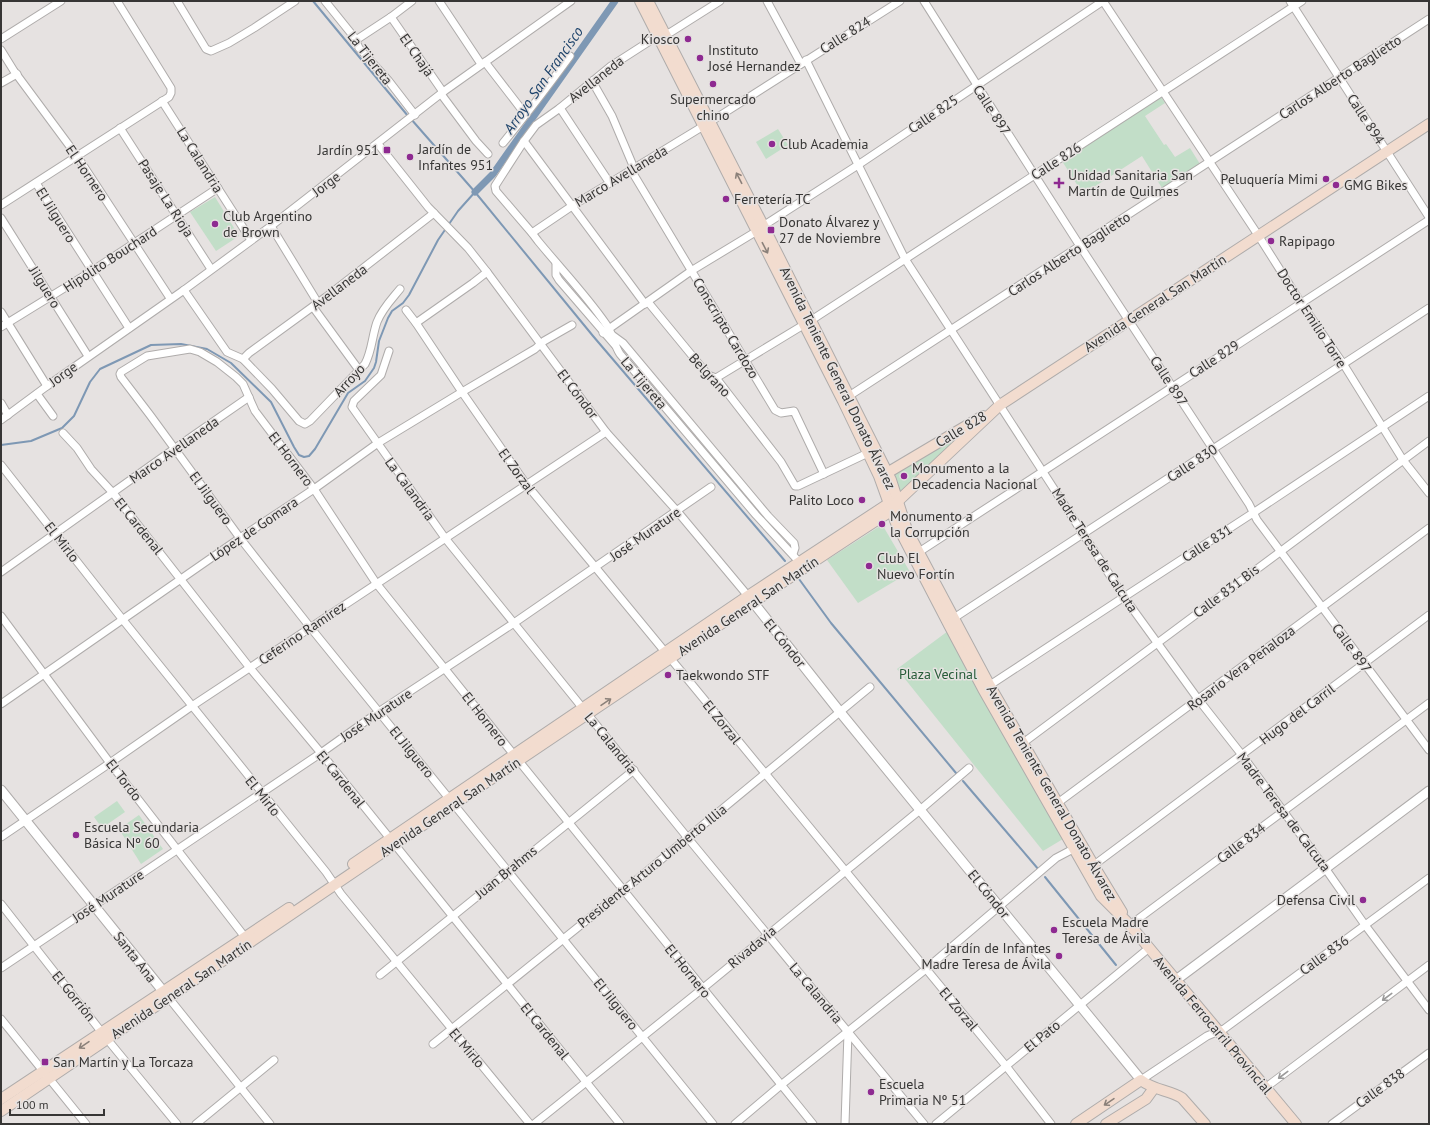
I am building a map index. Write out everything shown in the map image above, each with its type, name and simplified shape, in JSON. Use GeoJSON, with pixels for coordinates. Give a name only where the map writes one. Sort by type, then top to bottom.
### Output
{"type":"FeatureCollection","features":[{"type":"Feature","properties":{"kind":"main road","name":"Avenida Teniente General Donato Álvarez"},"geometry":{"type":"LineString","coordinates":[[640,1],[662,36],[760,228],[807,323],[868,453],[883,474]]}},
{"type":"Feature","properties":{"kind":"main road","name":"Avenida Teniente General Donato Álvarez"},"geometry":{"type":"LineString","coordinates":[[648,1],[662,36]]}},
{"type":"Feature","properties":{"kind":"main road","name":"Avenida General San Martín"},"geometry":{"type":"LineString","coordinates":[[1,1111],[46,1075],[668,655],[750,599],[799,561],[892,506],[1000,405],[1429,124]]}},
{"type":"Feature","properties":{"kind":"main road","name":"Avenida Teniente General Donato Álvarez"},"geometry":{"type":"LineString","coordinates":[[807,323],[849,396],[883,474],[892,506],[987,687],[1090,868]]}},
{"type":"Feature","properties":{"kind":"main road","name":"Calle 828"},"geometry":{"type":"LineString","coordinates":[[883,474],[1000,405]]}},
{"type":"Feature","properties":{"kind":"main road","name":"Avenida Teniente General Donato Álvarez"},"geometry":{"type":"LineString","coordinates":[[892,506],[907,530],[954,618],[987,687],[1023,742],[1075,848],[1130,925]]}},
{"type":"Feature","properties":{"kind":"main road","name":"Avenida Ferrocarril Provincial"},"geometry":{"type":"LineString","coordinates":[[1130,925],[1296,1124]]}},
{"type":"Feature","properties":{"kind":"main road","name":"Avenida General San Martín"},"geometry":{"type":"LineString","coordinates":[[1,1099],[46,1075]]}},
{"type":"Feature","properties":{"kind":"main road","name":"El Cóndor"},"geometry":{"type":"LineString","coordinates":[[1141,1080],[1154,1088],[1182,1098],[1206,1124]]}},
{"type":"Feature","properties":{"kind":"main road"},"geometry":{"type":"LineString","coordinates":[[1076,1124],[1141,1080]]}},
{"type":"Feature","properties":{"kind":"main road"},"geometry":{"type":"LineString","coordinates":[[1106,1124],[1146,1099],[1154,1088]]}},
{"type":"Feature","properties":{"kind":"street"},"geometry":{"type":"LineString","coordinates":[[1,40],[61,1]]}},
{"type":"Feature","properties":{"kind":"street"},"geometry":{"type":"LineString","coordinates":[[1,205],[169,97],[171,93],[170,88],[117,1]]}},
{"type":"Feature","properties":{"kind":"street"},"geometry":{"type":"LineString","coordinates":[[177,1],[208,51],[214,50],[229,43],[295,1]]}},
{"type":"Feature","properties":{"kind":"street","name":"La Tijereta"},"geometry":{"type":"LineString","coordinates":[[324,1],[356,40],[359,48],[388,80],[412,117]]}},
{"type":"Feature","properties":{"kind":"street"},"geometry":{"type":"LineString","coordinates":[[356,40],[412,1]]}},
{"type":"Feature","properties":{"kind":"street"},"geometry":{"type":"LineString","coordinates":[[439,1],[483,63],[526,113]]}},
{"type":"Feature","properties":{"kind":"street","name":"Jorge"},"geometry":{"type":"LineString","coordinates":[[1,420],[88,356],[170,298],[184,290],[211,268],[271,226],[442,93],[571,1]]}},
{"type":"Feature","properties":{"kind":"street","name":"Avellaneda"},"geometry":{"type":"LineString","coordinates":[[532,233],[496,191],[495,183],[536,125],[560,108],[611,66],[653,39],[662,36],[720,1]]}},
{"type":"Feature","properties":{"kind":"street","name":"Madre Teresa de Calcuta"},"geometry":{"type":"LineString","coordinates":[[767,1],[803,62],[858,165],[905,259],[1083,534],[1124,596],[1198,700],[1242,755],[1365,925],[1429,1010]]}},
{"type":"Feature","properties":{"kind":"street","name":"Calle 824"},"geometry":{"type":"LineString","coordinates":[[707,124],[900,1]]}},
{"type":"Feature","properties":{"kind":"street","name":"Calle 897"},"geometry":{"type":"LineString","coordinates":[[924,1],[1034,175],[1249,504],[1256,520],[1429,750]]}},
{"type":"Feature","properties":{"kind":"street","name":"Calle 825"},"geometry":{"type":"LineString","coordinates":[[760,228],[858,165],[1103,1]]}},
{"type":"Feature","properties":{"kind":"street","name":"Doctor Emilio Torre"},"geometry":{"type":"LineString","coordinates":[[1103,1],[1210,161],[1301,303],[1344,365],[1403,460],[1429,493]]}},
{"type":"Feature","properties":{"kind":"street","name":"Calle 826"},"geometry":{"type":"LineString","coordinates":[[807,323],[1163,91],[1292,4],[1302,1]]}},
{"type":"Feature","properties":{"kind":"street","name":"Calle 894"},"geometry":{"type":"LineString","coordinates":[[1292,4],[1429,218]]}},
{"type":"Feature","properties":{"kind":"street","name":"El Chajá"},"geometry":{"type":"LineString","coordinates":[[391,17],[476,142],[488,154]]}},
{"type":"Feature","properties":{"kind":"street","name":"Carlos Alberto Baglietto"},"geometry":{"type":"LineString","coordinates":[[849,396],[951,331],[1429,18]]}},
{"type":"Feature","properties":{"kind":"street","name":"El Hornero"},"geometry":{"type":"LineString","coordinates":[[1,50],[77,156],[170,298]]}},
{"type":"Feature","properties":{"kind":"street"},"geometry":{"type":"LineString","coordinates":[[503,144],[526,113],[540,98],[570,56]]}},
{"type":"Feature","properties":{"kind":"street"},"geometry":{"type":"LineString","coordinates":[[1,83],[17,74]]}},
{"type":"Feature","properties":{"kind":"street","name":"Conscripto Cardozo"},"geometry":{"type":"LineString","coordinates":[[592,81],[612,116],[633,169],[691,271],[775,410],[781,413],[794,411],[824,474]]}},
{"type":"Feature","properties":{"kind":"street","name":"La Calandria"},"geometry":{"type":"LineString","coordinates":[[162,101],[251,240]]}},
{"type":"Feature","properties":{"kind":"street"},"geometry":{"type":"LineString","coordinates":[[560,108],[609,182]]}},
{"type":"Feature","properties":{"kind":"street","name":"Marco Avellaneda"},"geometry":{"type":"LineString","coordinates":[[532,233],[609,182],[707,124]]}},
{"type":"Feature","properties":{"kind":"street","name":"Pasaje La Rioja"},"geometry":{"type":"LineString","coordinates":[[120,128],[211,268]]}},
{"type":"Feature","properties":{"kind":"street","name":"Belgrano"},"geometry":{"type":"LineString","coordinates":[[524,141],[647,303],[708,376],[716,378],[781,462],[793,484],[798,486],[824,474]]}},
{"type":"Feature","properties":{"kind":"street","name":"El Cóndor"},"geometry":{"type":"LineString","coordinates":[[378,144],[436,216],[456,235],[487,272],[606,432],[677,511],[750,599],[840,712],[1141,1080]]}},
{"type":"Feature","properties":{"kind":"street","name":"El Jilguero"},"geometry":{"type":"LineString","coordinates":[[36,183],[129,328]]}},
{"type":"Feature","properties":{"kind":"street","name":"Hipólito Bouchard"},"geometry":{"type":"LineString","coordinates":[[1,327],[92,271],[218,188]]}},
{"type":"Feature","properties":{"kind":"street","name":"Avellaneda"},"geometry":{"type":"LineString","coordinates":[[243,359],[249,353],[436,216]]}},
{"type":"Feature","properties":{"kind":"street","name":"Jilguero"},"geometry":{"type":"LineString","coordinates":[[1,218],[88,356]]}},
{"type":"Feature","properties":{"kind":"street","name":"Calle 829"},"geometry":{"type":"LineString","coordinates":[[919,552],[1429,218]]}},
{"type":"Feature","properties":{"kind":"street"},"geometry":{"type":"LineString","coordinates":[[271,226],[316,305],[359,370]]}},
{"type":"Feature","properties":{"kind":"street"},"geometry":{"type":"LineString","coordinates":[[608,332],[691,271],[760,228]]}},
{"type":"Feature","properties":{"kind":"street"},"geometry":{"type":"LineString","coordinates":[[532,233],[556,263],[556,275],[559,280],[608,332],[623,343],[762,509],[794,543],[799,561]]}},
{"type":"Feature","properties":{"kind":"street"},"geometry":{"type":"LineString","coordinates":[[416,323],[473,284],[487,272]]}},
{"type":"Feature","properties":{"kind":"street","name":"Arroyo"},"geometry":{"type":"LineString","coordinates":[[308,423],[365,364],[382,311],[400,289]]}},
{"type":"Feature","properties":{"kind":"street","name":"El Hornero"},"geometry":{"type":"LineString","coordinates":[[184,290],[227,352],[243,359],[272,389],[299,421],[305,424],[308,423]]}},
{"type":"Feature","properties":{"kind":"street","name":"Calle 830"},"geometry":{"type":"LineString","coordinates":[[954,618],[1344,365],[1429,308]]}},
{"type":"Feature","properties":{"kind":"street","name":"El Zorzal"},"geometry":{"type":"LineString","coordinates":[[406,310],[526,484],[1006,1066],[1051,1124]]}},
{"type":"Feature","properties":{"kind":"street"},"geometry":{"type":"LineString","coordinates":[[1,312],[47,386]]}},
{"type":"Feature","properties":{"kind":"street"},"geometry":{"type":"LineString","coordinates":[[716,378],[807,323]]}},
{"type":"Feature","properties":{"kind":"street","name":"López de Gomara"},"geometry":{"type":"LineString","coordinates":[[1,704],[378,444],[535,349],[544,340],[572,325]]}},
{"type":"Feature","properties":{"kind":"street","name":"La Tijereta"},"geometry":{"type":"LineString","coordinates":[[608,332],[620,354],[759,518],[799,561]]}},
{"type":"Feature","properties":{"kind":"street","name":"El Jilguero"},"geometry":{"type":"LineString","coordinates":[[194,350],[190,349],[151,354],[120,374],[121,377],[240,538],[310,627],[380,711],[713,1124]]}},
{"type":"Feature","properties":{"kind":"street","name":"El Hornero"},"geometry":{"type":"LineString","coordinates":[[194,350],[217,362],[243,384],[255,411],[314,489],[376,583],[702,989],[813,1124]]}},
{"type":"Feature","properties":{"kind":"street","name":"La Calandria"},"geometry":{"type":"LineString","coordinates":[[389,351],[381,375],[354,400],[352,407],[445,538],[687,837],[924,1124]]}},
{"type":"Feature","properties":{"kind":"street"},"geometry":{"type":"LineString","coordinates":[[37,394],[53,416]]}},
{"type":"Feature","properties":{"kind":"street","name":"Calle 831"},"geometry":{"type":"LineString","coordinates":[[987,687],[1429,396]]}},
{"type":"Feature","properties":{"kind":"street","name":"Marco Avellaneda"},"geometry":{"type":"LineString","coordinates":[[1,572],[174,448],[249,398]]}},
{"type":"Feature","properties":{"kind":"street"},"geometry":{"type":"LineString","coordinates":[[1,403],[8,414]]}},
{"type":"Feature","properties":{"kind":"street","name":"Ceferino Ramírez"},"geometry":{"type":"LineString","coordinates":[[1,837],[310,627],[606,432]]}},
{"type":"Feature","properties":{"kind":"street","name":"El Cardenal"},"geometry":{"type":"LineString","coordinates":[[63,433],[77,448],[91,469],[113,493],[250,668],[321,753],[620,1124]]}},
{"type":"Feature","properties":{"kind":"street","name":"Calle 831 Bis"},"geometry":{"type":"LineString","coordinates":[[1023,742],[1429,441]]}},
{"type":"Feature","properties":{"kind":"street"},"geometry":{"type":"LineString","coordinates":[[824,474],[868,453]]}},
{"type":"Feature","properties":{"kind":"street"},"geometry":{"type":"LineString","coordinates":[[712,463],[720,458]]}},
{"type":"Feature","properties":{"kind":"street","name":"El Mirlo"},"geometry":{"type":"LineString","coordinates":[[1,465],[396,962],[530,1124]]}},
{"type":"Feature","properties":{"kind":"street","name":"José Murature"},"geometry":{"type":"LineString","coordinates":[[1,968],[260,792],[321,753],[380,711],[596,568],[711,487]]}},
{"type":"Feature","properties":{"kind":"street"},"geometry":{"type":"LineString","coordinates":[[759,518],[762,509]]}},
{"type":"Feature","properties":{"kind":"street","name":"Rosario Vera Peñaloza"},"geometry":{"type":"LineString","coordinates":[[1055,805],[1429,528]]}},
{"type":"Feature","properties":{"kind":"street","name":"Hugo del Carril"},"geometry":{"type":"LineString","coordinates":[[1090,868],[1429,615]]}},
{"type":"Feature","properties":{"kind":"street","name":"El Tordo"},"geometry":{"type":"LineString","coordinates":[[1,616],[110,763],[247,940]]}},
{"type":"Feature","properties":{"kind":"street","name":"Presidente Arturo Umberto Illia"},"geometry":{"type":"LineString","coordinates":[[433,1044],[623,891],[870,687]]}},
{"type":"Feature","properties":{"kind":"street","name":"Calle 834"},"geometry":{"type":"LineString","coordinates":[[1130,925],[1429,703]]}},
{"type":"Feature","properties":{"kind":"street","name":"Rivadavia"},"geometry":{"type":"LineString","coordinates":[[534,1124],[702,989],[969,768]]}},
{"type":"Feature","properties":{"kind":"street","name":"Juan Brahms"},"geometry":{"type":"LineString","coordinates":[[380,975],[634,770]]}},
{"type":"Feature","properties":{"kind":"street","name":"Santa Ana"},"geometry":{"type":"LineString","coordinates":[[1,790],[270,1124]]}},
{"type":"Feature","properties":{"kind":"street"},"geometry":{"type":"LineString","coordinates":[[1176,980],[1429,790]]}},
{"type":"Feature","properties":{"kind":"street"},"geometry":{"type":"LineString","coordinates":[[735,1124],[781,1085],[926,969],[1056,858],[1075,848]]}},
{"type":"Feature","properties":{"kind":"street","name":"Calle 836"},"geometry":{"type":"LineString","coordinates":[[1141,1080],[1207,1036],[1224,1029],[1429,878]]}},
{"type":"Feature","properties":{"kind":"street","name":"El Gorrión"},"geometry":{"type":"LineString","coordinates":[[1,904],[177,1124]]}},
{"type":"Feature","properties":{"kind":"street","name":"El Pato"},"geometry":{"type":"LineString","coordinates":[[936,1124],[1148,948]]}},
{"type":"Feature","properties":{"kind":"street"},"geometry":{"type":"LineString","coordinates":[[1265,1088],[1429,965]]}},
{"type":"Feature","properties":{"kind":"street"},"geometry":{"type":"LineString","coordinates":[[1,1019],[86,1124]]}},
{"type":"Feature","properties":{"kind":"street"},"geometry":{"type":"LineString","coordinates":[[845,1124],[848,1032]]}},
{"type":"Feature","properties":{"kind":"street","name":"Calle 838"},"geometry":{"type":"LineString","coordinates":[[1332,1124],[1429,1053]]}},
{"type":"Feature","properties":{"kind":"street"},"geometry":{"type":"LineString","coordinates":[[196,1124],[240,1086],[274,1060]]}},
{"type":"Feature","properties":{"kind":"green space"},"geometry":{"type":"Polygon","coordinates":[[[1161,97],[1165,103],[1145,116],[1164,145],[1166,144],[1175,157],[1190,148],[1200,164],[1162,188],[1142,156],[1083,194],[1062,161],[1161,97]]]}},
{"type":"Feature","properties":{"kind":"green space","name":"Club Academia"},"geometry":{"type":"Polygon","coordinates":[[[778,129],[788,145],[766,159],[756,142],[778,129]]]}},
{"type":"Feature","properties":{"kind":"green space","name":"Club Argentino de Brown"},"geometry":{"type":"Polygon","coordinates":[[[215,197],[239,236],[216,251],[190,212],[215,197]]]}},
{"type":"Feature","properties":{"kind":"green space"},"geometry":{"type":"Polygon","coordinates":[[[965,432],[899,493],[892,472],[965,432]]]}},
{"type":"Feature","properties":{"kind":"green space","name":"Club El Nuevo Fortín"},"geometry":{"type":"Polygon","coordinates":[[[880,526],[883,526],[910,572],[858,603],[827,560],[880,526]]]}},
{"type":"Feature","properties":{"kind":"green space","name":"Plaza Vecinal"},"geometry":{"type":"Polygon","coordinates":[[[948,631],[1063,839],[1043,851],[897,669],[948,631]]]}},
{"type":"Feature","properties":{"kind":"green space"},"geometry":{"type":"Polygon","coordinates":[[[117,801],[125,812],[102,828],[94,817],[117,801]]]}},
{"type":"Feature","properties":{"kind":"green space"},"geometry":{"type":"Polygon","coordinates":[[[139,815],[163,849],[141,864],[119,829],[139,815]]]}},
{"type":"Feature","properties":{"kind":"waterway"},"geometry":{"type":"LineString","coordinates":[[313,1],[408,116]]}},
{"type":"Feature","properties":{"kind":"waterway","name":"Arroyo San Francisco"},"geometry":{"type":"LineString","coordinates":[[475,192],[493,174],[615,1]]}},
{"type":"Feature","properties":{"kind":"waterway"},"geometry":{"type":"LineString","coordinates":[[411,119],[475,192],[593,336],[785,561]]}},
{"type":"Feature","properties":{"kind":"waterway","name":"Arroyo San Francisco"},"geometry":{"type":"LineString","coordinates":[[1,445],[31,441],[62,428],[74,416],[90,382],[100,369],[151,345],[181,344],[207,349],[231,363],[271,402],[299,455],[304,457],[309,456],[315,449],[348,393],[365,381],[374,368],[379,341],[392,311],[403,303],[409,295],[438,240],[458,211],[475,192]]}},
{"type":"Feature","properties":{"kind":"waterway"},"geometry":{"type":"LineString","coordinates":[[799,579],[831,623],[956,773]]}},
{"type":"Feature","properties":{"kind":"waterway"},"geometry":{"type":"LineString","coordinates":[[963,781],[1039,870]]}},
{"type":"Feature","properties":{"kind":"waterway"},"geometry":{"type":"LineString","coordinates":[[1045,877],[1116,965]]}},
{"type":"Feature","properties":{"kind":"place","name":"Kiosco"},"geometry":{"type":"Point","coordinates":[688,39]}},
{"type":"Feature","properties":{"kind":"place","name":"Instituto José Hernandez"},"geometry":{"type":"Point","coordinates":[700,58]}},
{"type":"Feature","properties":{"kind":"place","name":"Supermercado chino"},"geometry":{"type":"Point","coordinates":[713,84]}},
{"type":"Feature","properties":{"kind":"place","name":"Club Academia"},"geometry":{"type":"Point","coordinates":[772,144]}},
{"type":"Feature","properties":{"kind":"place","name":"Jardín 951"},"geometry":{"type":"Point","coordinates":[387,150]}},
{"type":"Feature","properties":{"kind":"place","name":"Jardín de Infantes 951"},"geometry":{"type":"Point","coordinates":[410,157]}},
{"type":"Feature","properties":{"kind":"place","name":"Peluquería Mimi"},"geometry":{"type":"Point","coordinates":[1326,179]}},
{"type":"Feature","properties":{"kind":"place","name":"Unidad Sanitaria San Martín de Quilmes"},"geometry":{"type":"Point","coordinates":[1059,183]}},
{"type":"Feature","properties":{"kind":"place","name":"GMG Bikes"},"geometry":{"type":"Point","coordinates":[1336,185]}},
{"type":"Feature","properties":{"kind":"place","name":"Ferretería TC"},"geometry":{"type":"Point","coordinates":[726,199]}},
{"type":"Feature","properties":{"kind":"place","name":"Club Argentino de Brown"},"geometry":{"type":"Point","coordinates":[215,224]}},
{"type":"Feature","properties":{"kind":"place","name":"Donato Álvarez y 27 de Noviembre"},"geometry":{"type":"Point","coordinates":[771,230]}},
{"type":"Feature","properties":{"kind":"place","name":"Rapipago"},"geometry":{"type":"Point","coordinates":[1271,241]}},
{"type":"Feature","properties":{"kind":"place","name":"Monumento a la Decadencia Nacional"},"geometry":{"type":"Point","coordinates":[904,476]}},
{"type":"Feature","properties":{"kind":"place","name":"Palito Loco"},"geometry":{"type":"Point","coordinates":[862,500]}},
{"type":"Feature","properties":{"kind":"place","name":"Monumento a la Corrupción"},"geometry":{"type":"Point","coordinates":[882,524]}},
{"type":"Feature","properties":{"kind":"place","name":"Club El Nuevo Fortín"},"geometry":{"type":"Point","coordinates":[869,566]}},
{"type":"Feature","properties":{"kind":"place","name":"Taekwondo STF"},"geometry":{"type":"Point","coordinates":[668,675]}},
{"type":"Feature","properties":{"kind":"place","name":"Escuela Secundaria Básica Nº 60"},"geometry":{"type":"Point","coordinates":[76,835]}},
{"type":"Feature","properties":{"kind":"place","name":"Defensa Civil"},"geometry":{"type":"Point","coordinates":[1363,900]}},
{"type":"Feature","properties":{"kind":"place","name":"Escuela Madre Teresa de Ávila"},"geometry":{"type":"Point","coordinates":[1054,930]}},
{"type":"Feature","properties":{"kind":"place","name":"Jardín de Infantes Madre Teresa de Ávila"},"geometry":{"type":"Point","coordinates":[1059,956]}},
{"type":"Feature","properties":{"kind":"place","name":"San Martín y La Torcaza"},"geometry":{"type":"Point","coordinates":[45,1062]}},
{"type":"Feature","properties":{"kind":"place","name":"Escuela Primaria Nº 51"},"geometry":{"type":"Point","coordinates":[871,1092]}}]}
